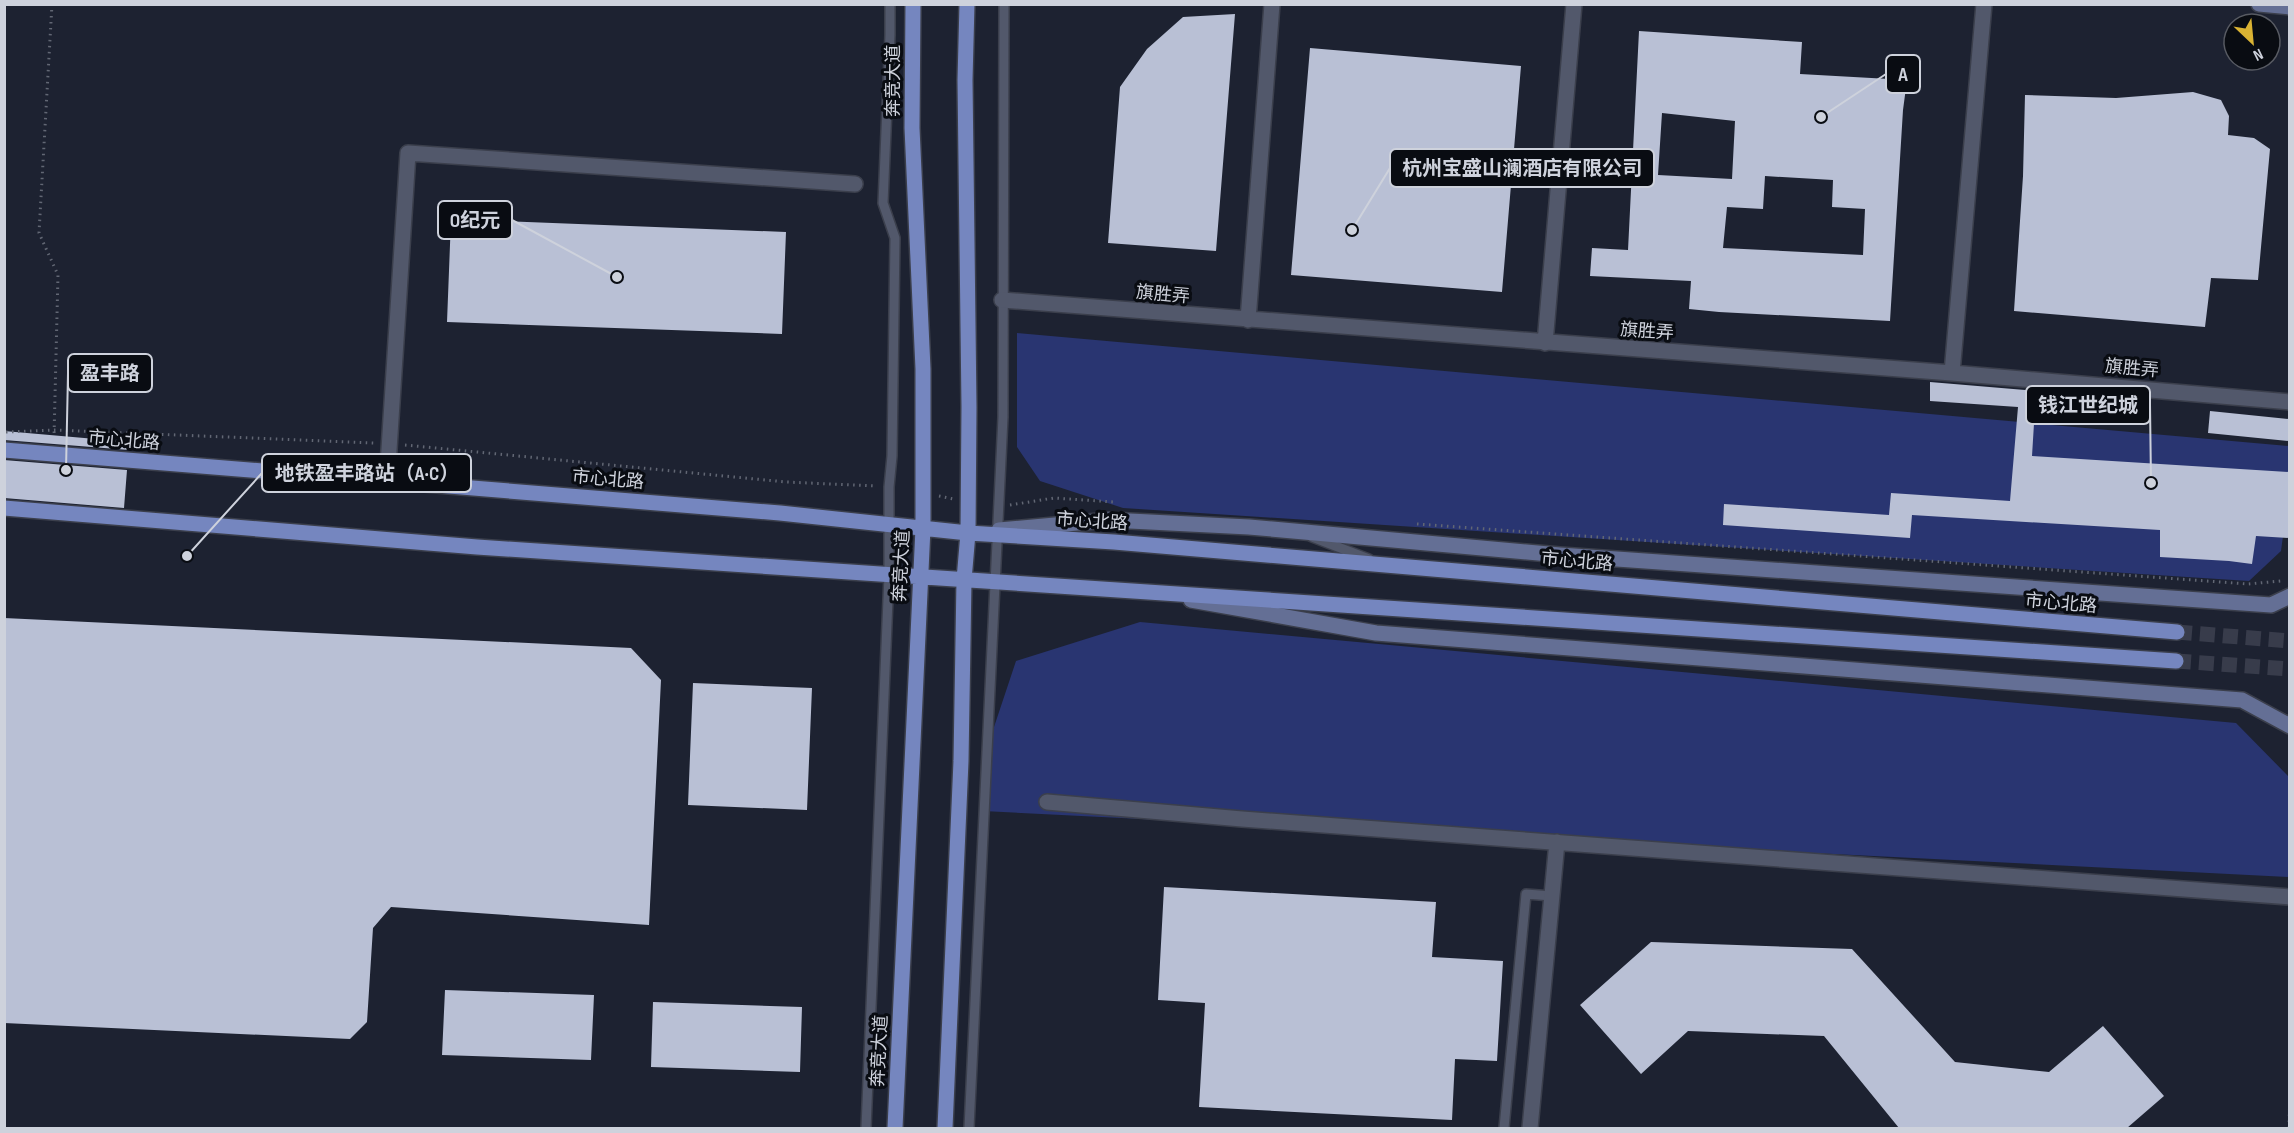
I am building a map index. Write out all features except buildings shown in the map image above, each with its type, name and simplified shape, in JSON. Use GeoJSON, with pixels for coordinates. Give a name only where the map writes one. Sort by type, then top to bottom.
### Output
{"type":"FeatureCollection","features":[{"type":"Feature","properties":{"kind":"main road","name":"奔竞大道"},"geometry":{"type":"LineString","coordinates":[[895,1128],[923,493],[923,369],[912,128],[913,4]]}},
{"type":"Feature","properties":{"kind":"main road"},"geometry":{"type":"LineString","coordinates":[[945,1128],[962,761],[964,580],[968,533],[969,406],[965,80],[967,4]]}},
{"type":"Feature","properties":{"kind":"main road"},"geometry":{"type":"LineString","coordinates":[[2259,4],[2289,7]]}},
{"type":"Feature","properties":{"kind":"main road","name":"市心北路"},"geometry":{"type":"LineString","coordinates":[[4,450],[780,513],[968,533],[996,533],[1383,564],[2177,632]]}},
{"type":"Feature","properties":{"kind":"main road"},"geometry":{"type":"LineString","coordinates":[[4,508],[477,547],[2176,661]]}},
{"type":"Feature","properties":{"kind":"main road"},"geometry":{"type":"LineString","coordinates":[[996,533],[1110,520],[1249,527],[1560,555],[2271,605],[2289,596]]}},
{"type":"Feature","properties":{"kind":"main road"},"geometry":{"type":"LineString","coordinates":[[1144,592],[1376,633],[2242,700],[2289,726]]}},
{"type":"Feature","properties":{"kind":"street"},"geometry":{"type":"LineString","coordinates":[[1248,320],[1272,4]]}},
{"type":"Feature","properties":{"kind":"street"},"geometry":{"type":"LineString","coordinates":[[1545,343],[1574,4]]}},
{"type":"Feature","properties":{"kind":"street"},"geometry":{"type":"LineString","coordinates":[[1952,373],[1984,4]]}},
{"type":"Feature","properties":{"kind":"street"},"geometry":{"type":"LineString","coordinates":[[387,481],[408,153],[855,184]]}},
{"type":"Feature","properties":{"kind":"street","name":"旗胜弄"},"geometry":{"type":"LineString","coordinates":[[1002,300],[1952,373],[2289,402]]}},
{"type":"Feature","properties":{"kind":"street"},"geometry":{"type":"LineString","coordinates":[[1047,802],[1242,819],[2289,897]]}},
{"type":"Feature","properties":{"kind":"street"},"geometry":{"type":"LineString","coordinates":[[1530,1128],[1557,842]]}},
{"type":"Feature","properties":{"kind":"lane"},"geometry":{"type":"LineString","coordinates":[[866,1128],[890,574],[889,487],[892,456],[895,238],[883,203],[890,4]]}},
{"type":"Feature","properties":{"kind":"lane"},"geometry":{"type":"LineString","coordinates":[[969,1128],[1003,417],[1004,4]]}},
{"type":"Feature","properties":{"kind":"lane"},"geometry":{"type":"LineString","coordinates":[[1298,531],[1383,564]]}},
{"type":"Feature","properties":{"kind":"lane"},"geometry":{"type":"LineString","coordinates":[[1504,1128],[1526,894],[1552,896]]}},
{"type":"Feature","properties":{"kind":"path"},"geometry":{"type":"LineString","coordinates":[[52,4],[39,233],[58,275],[53,454]]}},
{"type":"Feature","properties":{"kind":"path"},"geometry":{"type":"LineString","coordinates":[[4,432],[54,430],[389,444],[786,482],[889,487]]}},
{"type":"Feature","properties":{"kind":"path"},"geometry":{"type":"LineString","coordinates":[[923,493],[968,501]]}},
{"type":"Feature","properties":{"kind":"path"},"geometry":{"type":"LineString","coordinates":[[997,507],[1054,498],[1114,502]]}},
{"type":"Feature","properties":{"kind":"path"},"geometry":{"type":"LineString","coordinates":[[1412,524],[2248,584],[2289,579]]}},
{"type":"Feature","properties":{"kind":"path"},"geometry":{"type":"LineString","coordinates":[[2289,1088],[2289,1128]]}},
{"type":"Feature","properties":{"kind":"shaded area"},"geometry":{"type":"Polygon","coordinates":[[[1017,333],[2289,446],[2289,491],[2281,551],[2249,581],[1123,508],[1040,481],[1017,447],[1017,333]]]}},
{"type":"Feature","properties":{"kind":"shaded area"},"geometry":{"type":"Polygon","coordinates":[[[1140,622],[2236,723],[2289,777],[2289,877],[983,811],[982,763],[1016,661],[1140,622]]]}},
{"type":"Feature","properties":{"kind":"tunnel"},"geometry":{"type":"LineString","coordinates":[[2177,632],[2290,641]]}},
{"type":"Feature","properties":{"kind":"tunnel"},"geometry":{"type":"LineString","coordinates":[[2176,661],[2290,669]]}},
{"type":"Feature","properties":{"kind":"place","name":"A"},"geometry":{"type":"Point","coordinates":[1821,117]}},
{"type":"Feature","properties":{"kind":"place","name":"杭州宝盛山澜酒店有限公司"},"geometry":{"type":"Point","coordinates":[1352,230]}},
{"type":"Feature","properties":{"kind":"place","name":"O纪元"},"geometry":{"type":"Point","coordinates":[617,277]}},
{"type":"Feature","properties":{"kind":"place","name":"盈丰路"},"geometry":{"type":"Point","coordinates":[66,470]}},
{"type":"Feature","properties":{"kind":"place","name":"钱江世纪城"},"geometry":{"type":"Point","coordinates":[2151,483]}},
{"type":"Feature","properties":{"kind":"place","name":"地铁盈丰路站（A·C）"},"geometry":{"type":"Point","coordinates":[187,556]}}]}
